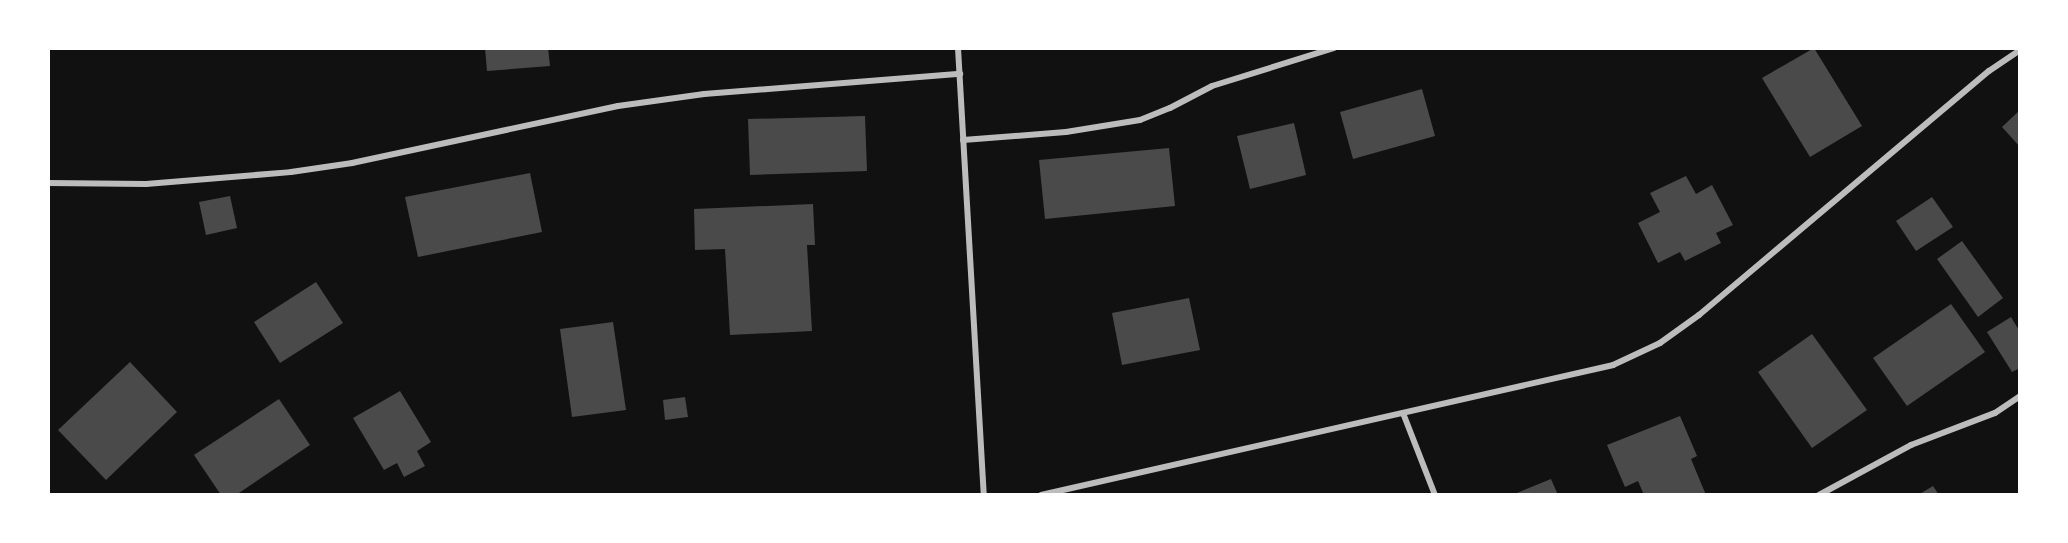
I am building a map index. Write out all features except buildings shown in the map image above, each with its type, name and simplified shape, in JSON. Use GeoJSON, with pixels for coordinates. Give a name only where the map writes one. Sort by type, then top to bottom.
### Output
{"type":"FeatureCollection","features":[{"type":"Feature","properties":{"kind":"street"},"geometry":{"type":"LineString","coordinates":[[958,48],[984,495]]}},
{"type":"Feature","properties":{"kind":"street"},"geometry":{"type":"LineString","coordinates":[[963,140],[1066,132],[1140,120],[1170,108],[1212,86],[1334,48]]}},
{"type":"Feature","properties":{"kind":"street"},"geometry":{"type":"LineString","coordinates":[[1041,495],[1613,365],[1660,343],[1699,315],[1989,71],[2020,50]]}},
{"type":"Feature","properties":{"kind":"street"},"geometry":{"type":"LineString","coordinates":[[48,183],[146,184],[291,172],[351,163],[618,106],[704,94],[960,74]]}},
{"type":"Feature","properties":{"kind":"street"},"geometry":{"type":"LineString","coordinates":[[1819,495],[1911,445],[1995,413],[2020,396]]}},
{"type":"Feature","properties":{"kind":"street"},"geometry":{"type":"LineString","coordinates":[[1403,412],[1435,495]]}}]}
